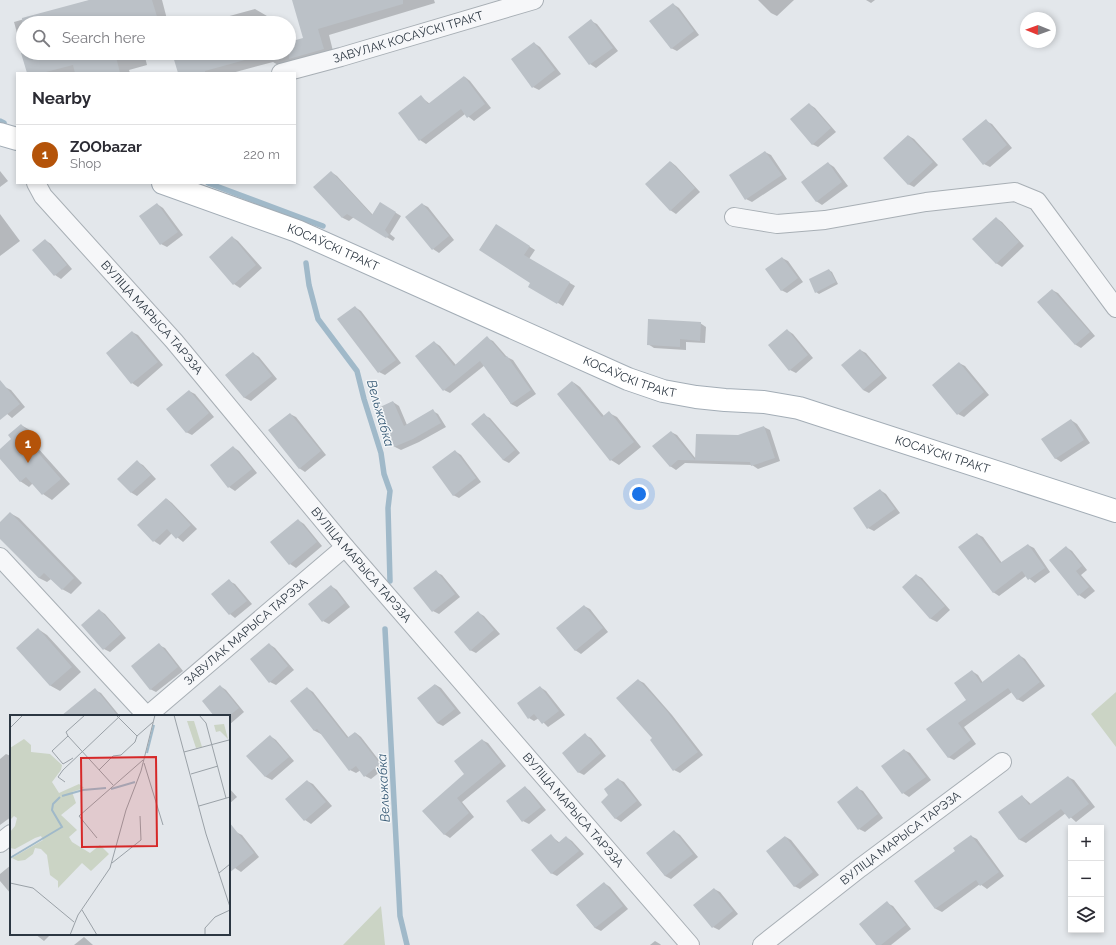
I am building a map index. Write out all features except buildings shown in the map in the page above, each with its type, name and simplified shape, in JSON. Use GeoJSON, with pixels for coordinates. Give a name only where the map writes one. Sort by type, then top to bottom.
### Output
{"type":"FeatureCollection","features":[{"type":"Feature","properties":{"kind":"main road"},"geometry":{"type":"LineString","coordinates":[[0,134],[16,139]]}},
{"type":"Feature","properties":{"kind":"main road","name":"КОСАЎСКІ ТРАКТ"},"geometry":{"type":"LineString","coordinates":[[166,184],[297,231],[628,379],[656,389],[704,398],[764,402],[799,408],[1116,511]]}},
{"type":"Feature","properties":{"kind":"street","name":"ЗАВУЛАК КОСАЎСКІ ТРАКТ"},"geometry":{"type":"LineString","coordinates":[[285,72],[534,0]]}},
{"type":"Feature","properties":{"kind":"street","name":"ВУЛІЦА МАРЫСА ТАРЭЗА"},"geometry":{"type":"LineString","coordinates":[[36,184],[42,196],[174,341],[344,547],[690,945]]}},
{"type":"Feature","properties":{"kind":"street"},"geometry":{"type":"LineString","coordinates":[[734,217],[777,224],[825,220],[926,202],[1015,192],[1037,201],[1116,308]]}},
{"type":"Feature","properties":{"kind":"street","name":"ЗАВУЛАК МАРЫСА ТАРЭЗА"},"geometry":{"type":"LineString","coordinates":[[148,715],[344,547]]}},
{"type":"Feature","properties":{"kind":"street"},"geometry":{"type":"LineString","coordinates":[[0,557],[146,715]]}},
{"type":"Feature","properties":{"kind":"street","name":"ВУЛІЦА МАРЫСА ТАРЭЗА"},"geometry":{"type":"LineString","coordinates":[[762,945],[860,868],[1002,762]]}},
{"type":"Feature","properties":{"kind":"street"},"geometry":{"type":"LineString","coordinates":[[0,843],[10,835]]}},
{"type":"Feature","properties":{"kind":"green space"},"geometry":{"type":"Polygon","coordinates":[[[1116,692],[1116,747],[1091,714],[1116,692]]]}},
{"type":"Feature","properties":{"kind":"green space"},"geometry":{"type":"Polygon","coordinates":[[[381,906],[385,945],[343,945],[381,906]]]}},
{"type":"Feature","properties":{"kind":"waterway","name":"Вельжабка"},"geometry":{"type":"LineString","coordinates":[[0,121],[4,123]]}},
{"type":"Feature","properties":{"kind":"waterway","name":"Вельжабка"},"geometry":{"type":"LineString","coordinates":[[211,184],[323,226]]}},
{"type":"Feature","properties":{"kind":"waterway","name":"Вельжабка"},"geometry":{"type":"LineString","coordinates":[[306,263],[309,285],[318,319],[357,371],[381,453],[384,474],[390,491],[388,508],[390,581]]}},
{"type":"Feature","properties":{"kind":"waterway","name":"Вельжабка"},"geometry":{"type":"LineString","coordinates":[[385,629],[400,916],[407,945]]}},
{"type":"Feature","properties":{"kind":"place","name":"ZOObazar"},"geometry":{"type":"Point","coordinates":[28,463]}}]}
